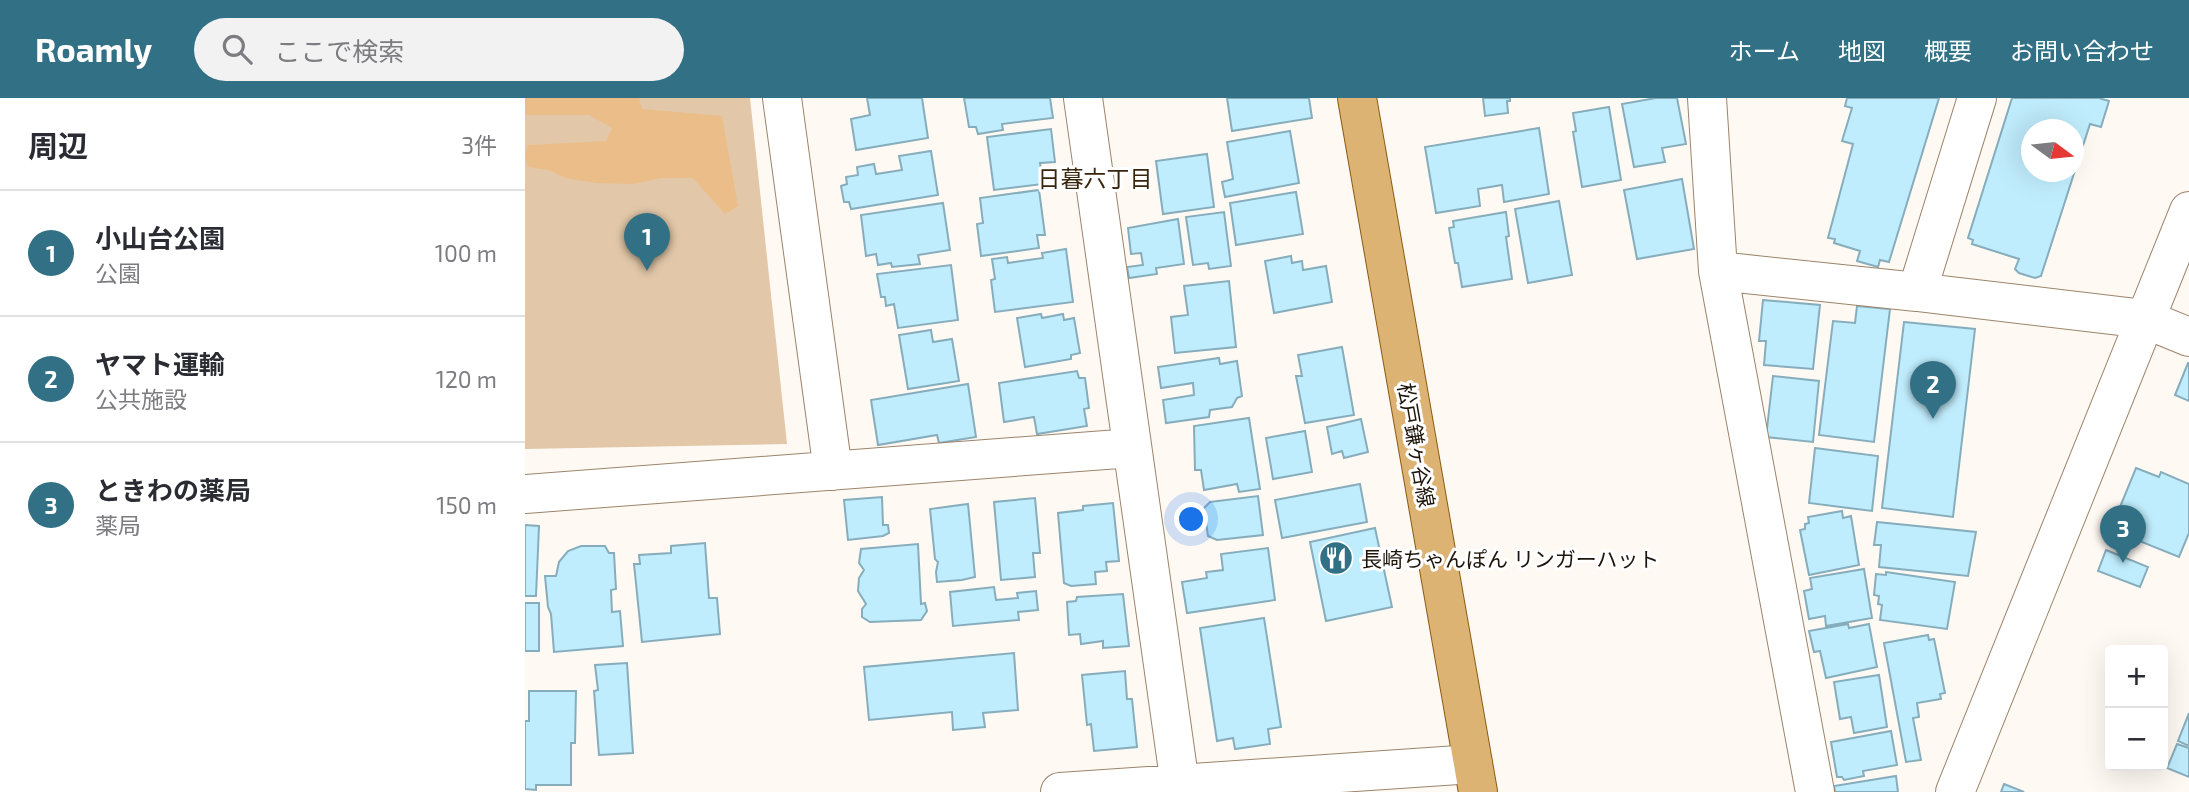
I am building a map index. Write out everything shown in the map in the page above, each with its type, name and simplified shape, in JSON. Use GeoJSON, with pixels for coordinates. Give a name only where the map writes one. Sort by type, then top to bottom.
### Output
{"type":"FeatureCollection","features":[{"type":"Feature","properties":{"kind":"main road","name":"松戸鎌ヶ谷線"},"geometry":{"type":"LineString","coordinates":[[1357,98],[1475,778]]}},
{"type":"Feature","properties":{"kind":"street"},"geometry":{"type":"LineString","coordinates":[[782,98],[833,471]]}},
{"type":"Feature","properties":{"kind":"street"},"geometry":{"type":"LineString","coordinates":[[1083,98],[1180,788]]}},
{"type":"Feature","properties":{"kind":"street"},"geometry":{"type":"LineString","coordinates":[[1707,98],[1718,271],[1815,792]]}},
{"type":"Feature","properties":{"kind":"street"},"geometry":{"type":"LineString","coordinates":[[1917,292],[1977,98]]}},
{"type":"Feature","properties":{"kind":"street"},"geometry":{"type":"LineString","coordinates":[[1955,792],[2189,211]]}},
{"type":"Feature","properties":{"kind":"street"},"geometry":{"type":"LineString","coordinates":[[1718,271],[2145,319],[2189,337]]}},
{"type":"Feature","properties":{"kind":"street"},"geometry":{"type":"LineString","coordinates":[[525,494],[1132,448]]}},
{"type":"Feature","properties":{"kind":"street"},"geometry":{"type":"LineString","coordinates":[[1060,792],[1475,778]]}},
{"type":"Feature","properties":{"kind":"shaded area"},"geometry":{"type":"Polygon","coordinates":[[[525,98],[750,98],[787,444],[525,449],[525,98]]]}},
{"type":"Feature","properties":{"kind":"shaded area"},"geometry":{"type":"Polygon","coordinates":[[[525,98],[639,98],[642,109],[722,116],[738,206],[725,214],[693,178],[661,178],[633,184],[597,183],[565,178],[549,170],[528,167],[528,145],[606,141],[612,128],[589,115],[525,115],[525,98]]]}},
{"type":"Feature","properties":{"kind":"building"},"geometry":{"type":"Polygon","coordinates":[[[867,98],[922,98],[928,138],[856,150],[851,119],[870,115],[867,98]]]}},
{"type":"Feature","properties":{"kind":"building"},"geometry":{"type":"Polygon","coordinates":[[[964,98],[1050,98],[1053,118],[1002,124],[1003,130],[978,134],[976,127],[969,127],[964,98]]]}},
{"type":"Feature","properties":{"kind":"building"},"geometry":{"type":"Polygon","coordinates":[[[1227,98],[1309,98],[1312,118],[1232,131],[1227,98]]]}},
{"type":"Feature","properties":{"kind":"building"},"geometry":{"type":"Polygon","coordinates":[[[1483,98],[1510,98],[1510,101],[1507,101],[1508,113],[1485,116],[1483,98]]]}},
{"type":"Feature","properties":{"kind":"building"},"geometry":{"type":"Polygon","coordinates":[[[1656,98],[1677,98],[1686,144],[1662,148],[1665,162],[1634,167],[1622,104],[1656,98]]]}},
{"type":"Feature","properties":{"kind":"building"},"geometry":{"type":"Polygon","coordinates":[[[1847,98],[1939,98],[1889,262],[1880,260],[1878,267],[1857,261],[1860,251],[1834,243],[1835,239],[1828,238],[1853,144],[1842,141],[1852,108],[1845,106],[1847,98]]]}},
{"type":"Feature","properties":{"kind":"building"},"geometry":{"type":"Polygon","coordinates":[[[2012,98],[2099,98],[2109,101],[2101,127],[2090,124],[2084,143],[2084,119],[2021,119],[2021,182],[2071,182],[2041,276],[2035,278],[2019,273],[2015,269],[2019,259],[1972,244],[1973,240],[1968,238],[2012,98]]]}},
{"type":"Feature","properties":{"kind":"building"},"geometry":{"type":"Polygon","coordinates":[[[1609,107],[1621,180],[1582,187],[1573,132],[1576,131],[1573,113],[1609,107]]]}},
{"type":"Feature","properties":{"kind":"building"},"geometry":{"type":"Polygon","coordinates":[[[1539,128],[1549,194],[1504,202],[1502,185],[1478,189],[1480,206],[1436,213],[1425,147],[1539,128]]]}},
{"type":"Feature","properties":{"kind":"building"},"geometry":{"type":"Polygon","coordinates":[[[1051,129],[1055,162],[1040,163],[1043,184],[994,190],[987,137],[1051,129]]]}},
{"type":"Feature","properties":{"kind":"building"},"geometry":{"type":"Polygon","coordinates":[[[1290,131],[1299,183],[1225,197],[1222,182],[1233,179],[1227,142],[1290,131]]]}},
{"type":"Feature","properties":{"kind":"building"},"geometry":{"type":"Polygon","coordinates":[[[931,151],[938,195],[851,209],[849,202],[844,202],[841,186],[847,184],[846,177],[858,175],[857,167],[874,164],[876,174],[902,170],[899,156],[931,151]]]}},
{"type":"Feature","properties":{"kind":"building"},"geometry":{"type":"Polygon","coordinates":[[[1207,154],[1214,207],[1163,214],[1156,161],[1207,154]]]}},
{"type":"Feature","properties":{"kind":"building"},"geometry":{"type":"Polygon","coordinates":[[[1682,179],[1694,249],[1637,259],[1624,190],[1682,179]]]}},
{"type":"Feature","properties":{"kind":"building"},"geometry":{"type":"Polygon","coordinates":[[[1039,190],[1045,235],[1037,235],[1039,248],[981,256],[977,224],[983,223],[980,198],[1039,190]]]}},
{"type":"Feature","properties":{"kind":"building"},"geometry":{"type":"Polygon","coordinates":[[[1296,192],[1303,234],[1236,245],[1230,203],[1296,192]]]}},
{"type":"Feature","properties":{"kind":"building"},"geometry":{"type":"Polygon","coordinates":[[[1559,201],[1572,275],[1528,283],[1515,209],[1559,201]]]}},
{"type":"Feature","properties":{"kind":"building"},"geometry":{"type":"Polygon","coordinates":[[[943,203],[950,250],[918,255],[920,264],[892,267],[891,263],[878,265],[876,254],[866,256],[861,215],[943,203]]]}},
{"type":"Feature","properties":{"kind":"building"},"geometry":{"type":"Polygon","coordinates":[[[1224,212],[1231,266],[1209,269],[1208,263],[1193,265],[1186,217],[1224,212]]]}},
{"type":"Feature","properties":{"kind":"building"},"geometry":{"type":"Polygon","coordinates":[[[1506,212],[1509,236],[1506,237],[1512,279],[1462,287],[1449,228],[1454,227],[1453,221],[1506,212]]]}},
{"type":"Feature","properties":{"kind":"building"},"geometry":{"type":"Polygon","coordinates":[[[1178,219],[1184,264],[1156,268],[1157,274],[1129,278],[1127,267],[1143,265],[1141,253],[1131,254],[1128,228],[1178,219]]]}},
{"type":"Feature","properties":{"kind":"building"},"geometry":{"type":"Polygon","coordinates":[[[1066,249],[1073,302],[995,312],[991,280],[995,279],[992,259],[1007,257],[1008,263],[1043,258],[1042,253],[1066,249]]]}},
{"type":"Feature","properties":{"kind":"building"},"geometry":{"type":"Polygon","coordinates":[[[1291,256],[1292,263],[1302,261],[1303,270],[1326,266],[1332,302],[1274,313],[1265,261],[1291,256]]]}},
{"type":"Feature","properties":{"kind":"building"},"geometry":{"type":"Polygon","coordinates":[[[951,265],[958,320],[898,328],[894,304],[886,306],[885,297],[881,297],[877,274],[951,265]]]}},
{"type":"Feature","properties":{"kind":"building"},"geometry":{"type":"Polygon","coordinates":[[[1229,281],[1236,347],[1175,353],[1171,317],[1188,315],[1184,286],[1229,281]]]}},
{"type":"Feature","properties":{"kind":"building"},"geometry":{"type":"Polygon","coordinates":[[[1763,300],[1820,305],[1813,369],[1764,365],[1766,341],[1759,341],[1763,300]]]}},
{"type":"Feature","properties":{"kind":"building"},"geometry":{"type":"Polygon","coordinates":[[[1857,306],[1890,309],[1874,442],[1819,435],[1833,321],[1855,323],[1857,306]]]}},
{"type":"Feature","properties":{"kind":"building"},"geometry":{"type":"Polygon","coordinates":[[[1041,314],[1042,318],[1063,314],[1064,320],[1074,318],[1080,353],[1071,355],[1071,359],[1025,367],[1017,318],[1041,314]]]}},
{"type":"Feature","properties":{"kind":"building"},"geometry":{"type":"Polygon","coordinates":[[[1904,322],[1975,329],[1953,517],[1882,508],[1904,322]]]}},
{"type":"Feature","properties":{"kind":"building"},"geometry":{"type":"Polygon","coordinates":[[[931,330],[933,342],[952,339],[959,381],[908,389],[899,335],[931,330]]]}},
{"type":"Feature","properties":{"kind":"building"},"geometry":{"type":"Polygon","coordinates":[[[1342,347],[1354,415],[1305,423],[1296,376],[1302,376],[1298,355],[1342,347]]]}},
{"type":"Feature","properties":{"kind":"building"},"geometry":{"type":"Polygon","coordinates":[[[1219,358],[1220,364],[1237,361],[1242,396],[1237,398],[1232,407],[1210,410],[1209,417],[1166,423],[1163,400],[1194,395],[1193,383],[1161,388],[1158,367],[1219,358]]]}},
{"type":"Feature","properties":{"kind":"building"},"geometry":{"type":"Polygon","coordinates":[[[2189,363],[2189,401],[2175,395],[2189,363]]]}},
{"type":"Feature","properties":{"kind":"building"},"geometry":{"type":"Polygon","coordinates":[[[1077,371],[1079,378],[1085,378],[1089,408],[1084,409],[1087,426],[1037,434],[1034,417],[1004,422],[999,383],[1077,371]]]}},
{"type":"Feature","properties":{"kind":"building"},"geometry":{"type":"Polygon","coordinates":[[[1773,376],[1819,381],[1813,442],[1766,437],[1773,376]]]}},
{"type":"Feature","properties":{"kind":"building"},"geometry":{"type":"Polygon","coordinates":[[[968,384],[976,437],[939,443],[937,435],[878,445],[871,400],[968,384]]]}},
{"type":"Feature","properties":{"kind":"building"},"geometry":{"type":"Polygon","coordinates":[[[1249,418],[1260,489],[1239,492],[1237,484],[1204,490],[1201,470],[1195,470],[1194,426],[1249,418]]]}},
{"type":"Feature","properties":{"kind":"building"},"geometry":{"type":"Polygon","coordinates":[[[1361,419],[1368,452],[1344,458],[1342,451],[1332,454],[1327,427],[1361,419]]]}},
{"type":"Feature","properties":{"kind":"building"},"geometry":{"type":"Polygon","coordinates":[[[1305,431],[1312,472],[1273,479],[1266,438],[1305,431]]]}},
{"type":"Feature","properties":{"kind":"building"},"geometry":{"type":"Polygon","coordinates":[[[1815,448],[1878,456],[1872,511],[1809,503],[1815,448]]]}},
{"type":"Feature","properties":{"kind":"building"},"geometry":{"type":"Polygon","coordinates":[[[2136,468],[2159,477],[2161,472],[2189,484],[2189,533],[2179,557],[2132,538],[2134,533],[2113,524],[2136,468]]]}},
{"type":"Feature","properties":{"kind":"building"},"geometry":{"type":"Polygon","coordinates":[[[1360,484],[1367,522],[1282,538],[1275,500],[1360,484]]]}},
{"type":"Feature","properties":{"kind":"building"},"geometry":{"type":"Polygon","coordinates":[[[1258,496],[1263,535],[1217,540],[1208,536],[1204,508],[1210,502],[1258,496]]]}},
{"type":"Feature","properties":{"kind":"building"},"geometry":{"type":"Polygon","coordinates":[[[882,497],[883,525],[888,525],[889,533],[848,540],[844,500],[882,497]]]}},
{"type":"Feature","properties":{"kind":"building"},"geometry":{"type":"Polygon","coordinates":[[[1035,498],[1040,553],[1033,553],[1035,577],[1001,580],[994,502],[1035,498]]]}},
{"type":"Feature","properties":{"kind":"building"},"geometry":{"type":"Polygon","coordinates":[[[1113,503],[1119,561],[1106,562],[1107,571],[1095,572],[1096,584],[1071,586],[1064,583],[1058,513],[1083,510],[1083,506],[1113,503]]]}},
{"type":"Feature","properties":{"kind":"building"},"geometry":{"type":"Polygon","coordinates":[[[968,504],[975,577],[937,582],[938,562],[935,559],[930,509],[968,504]]]}},
{"type":"Feature","properties":{"kind":"building"},"geometry":{"type":"Polygon","coordinates":[[[1842,511],[1843,518],[1851,516],[1859,565],[1809,575],[1800,530],[1805,529],[1805,524],[1809,523],[1808,517],[1842,511]]]}},
{"type":"Feature","properties":{"kind":"building"},"geometry":{"type":"Polygon","coordinates":[[[1877,522],[1976,532],[1968,576],[1879,567],[1881,545],[1874,545],[1877,522]]]}},
{"type":"Feature","properties":{"kind":"building"},"geometry":{"type":"Polygon","coordinates":[[[525,525],[539,526],[536,596],[525,596],[525,525]]]}},
{"type":"Feature","properties":{"kind":"building"},"geometry":{"type":"Polygon","coordinates":[[[1375,528],[1392,607],[1326,621],[1310,542],[1375,528]]]}},
{"type":"Feature","properties":{"kind":"building"},"geometry":{"type":"Polygon","coordinates":[[[705,543],[709,598],[717,598],[720,634],[642,642],[634,564],[640,564],[639,555],[671,553],[671,546],[705,543]]]}},
{"type":"Feature","properties":{"kind":"building"},"geometry":{"type":"Polygon","coordinates":[[[918,544],[921,604],[925,603],[927,611],[921,620],[870,622],[862,617],[862,609],[866,604],[858,591],[859,578],[864,570],[859,563],[861,549],[918,544]]]}},
{"type":"Feature","properties":{"kind":"building"},"geometry":{"type":"Polygon","coordinates":[[[581,546],[605,546],[609,553],[614,553],[616,589],[611,590],[612,612],[620,611],[623,646],[554,652],[545,576],[556,576],[559,562],[568,551],[581,546]]]}},
{"type":"Feature","properties":{"kind":"building"},"geometry":{"type":"Polygon","coordinates":[[[1268,548],[1275,600],[1187,613],[1182,582],[1207,578],[1206,572],[1223,570],[1221,554],[1268,548]]]}},
{"type":"Feature","properties":{"kind":"building"},"geometry":{"type":"Polygon","coordinates":[[[2106,550],[2148,567],[2140,587],[2098,571],[2106,550]]]}},
{"type":"Feature","properties":{"kind":"building"},"geometry":{"type":"Polygon","coordinates":[[[1864,569],[1872,618],[1826,626],[1825,616],[1809,619],[1804,591],[1812,589],[1810,578],[1864,569]]]}},
{"type":"Feature","properties":{"kind":"building"},"geometry":{"type":"Polygon","coordinates":[[[1886,572],[1955,582],[1947,629],[1880,620],[1882,605],[1878,604],[1879,596],[1874,595],[1876,574],[1886,575],[1886,572]]]}},
{"type":"Feature","properties":{"kind":"building"},"geometry":{"type":"Polygon","coordinates":[[[994,587],[996,600],[1018,598],[1017,593],[1036,591],[1038,610],[1018,612],[1019,620],[953,626],[950,592],[994,587]]]}},
{"type":"Feature","properties":{"kind":"building"},"geometry":{"type":"Polygon","coordinates":[[[1123,594],[1129,646],[1103,648],[1103,641],[1081,644],[1080,634],[1069,635],[1067,602],[1076,601],[1077,597],[1123,594]]]}},
{"type":"Feature","properties":{"kind":"building"},"geometry":{"type":"Polygon","coordinates":[[[525,603],[539,603],[539,651],[525,651],[525,603]]]}},
{"type":"Feature","properties":{"kind":"building"},"geometry":{"type":"Polygon","coordinates":[[[1264,618],[1281,727],[1268,729],[1270,744],[1235,749],[1233,738],[1217,741],[1200,628],[1264,618]]]}},
{"type":"Feature","properties":{"kind":"building"},"geometry":{"type":"Polygon","coordinates":[[[1848,624],[1849,628],[1869,624],[1877,667],[1826,678],[1820,651],[1814,652],[1809,631],[1848,624]]]}},
{"type":"Feature","properties":{"kind":"building"},"geometry":{"type":"Polygon","coordinates":[[[1928,635],[1929,640],[1934,639],[1945,693],[1940,694],[1941,699],[1917,703],[1919,717],[1913,718],[1921,760],[1906,762],[1884,643],[1928,635]]]}},
{"type":"Feature","properties":{"kind":"building"},"geometry":{"type":"Polygon","coordinates":[[[1014,653],[1018,710],[983,713],[985,727],[953,730],[952,712],[869,720],[864,667],[1014,653]]]}},
{"type":"Feature","properties":{"kind":"building"},"geometry":{"type":"Polygon","coordinates":[[[627,663],[633,753],[599,755],[594,691],[598,690],[595,665],[627,663]]]}},
{"type":"Feature","properties":{"kind":"building"},"geometry":{"type":"Polygon","coordinates":[[[1125,671],[1127,699],[1132,699],[1137,747],[1094,751],[1091,724],[1087,725],[1082,675],[1125,671]]]}},
{"type":"Feature","properties":{"kind":"building"},"geometry":{"type":"Polygon","coordinates":[[[1879,675],[1887,727],[1854,733],[1851,717],[1840,719],[1834,682],[1879,675]]]}},
{"type":"Feature","properties":{"kind":"building"},"geometry":{"type":"Polygon","coordinates":[[[529,691],[576,691],[575,743],[571,743],[571,785],[536,785],[536,790],[525,789],[525,721],[529,721],[529,691]]]}},
{"type":"Feature","properties":{"kind":"building"},"geometry":{"type":"Polygon","coordinates":[[[2189,713],[2189,746],[2178,741],[2189,713]]]}},
{"type":"Feature","properties":{"kind":"building"},"geometry":{"type":"Polygon","coordinates":[[[1891,731],[1897,765],[1863,771],[1864,776],[1844,780],[1837,777],[1831,742],[1891,731]]]}},
{"type":"Feature","properties":{"kind":"building"},"geometry":{"type":"Polygon","coordinates":[[[2177,744],[2189,748],[2189,777],[2168,768],[2177,744]]]}},
{"type":"Feature","properties":{"kind":"building"},"geometry":{"type":"Polygon","coordinates":[[[1896,776],[1898,792],[1835,792],[1834,786],[1896,776]]]}},
{"type":"Feature","properties":{"kind":"building"},"geometry":{"type":"Polygon","coordinates":[[[2004,784],[2024,792],[2001,792],[2004,784]]]}},
{"type":"Feature","properties":{"kind":"place","name":"小山台公園"},"geometry":{"type":"Point","coordinates":[647,271]}},
{"type":"Feature","properties":{"kind":"place","name":"ヤマト運輸"},"geometry":{"type":"Point","coordinates":[1933,419]}},
{"type":"Feature","properties":{"kind":"place","name":"長崎ちゃんぽん リンガーハット"},"geometry":{"type":"Point","coordinates":[1336,558]}},
{"type":"Feature","properties":{"kind":"place","name":"ときわの薬局"},"geometry":{"type":"Point","coordinates":[2123,563]}},
{"type":"Feature","properties":{"kind":"district","name":"日暮六丁目"},"geometry":{"type":"Point","coordinates":[1095,178]}}]}
